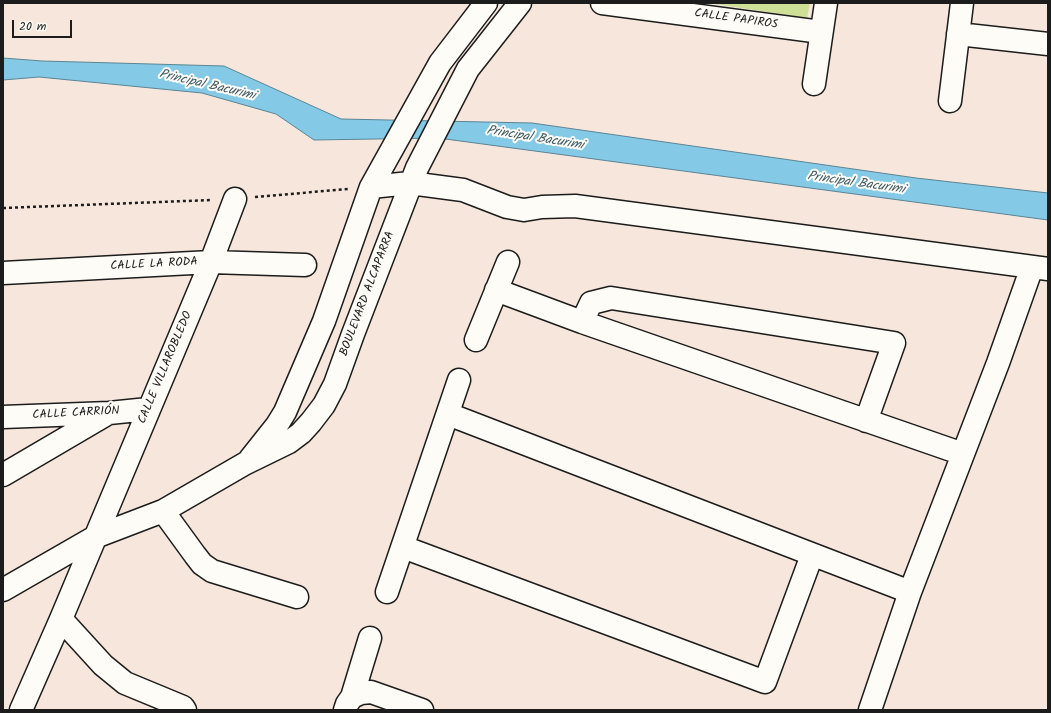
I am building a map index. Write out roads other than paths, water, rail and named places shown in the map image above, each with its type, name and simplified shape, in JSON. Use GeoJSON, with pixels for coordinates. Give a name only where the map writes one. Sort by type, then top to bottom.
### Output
{"type":"FeatureCollection","features":[{"type":"Feature","properties":{"kind":"street","name":"BOULEVARD ALCAPARRA"},"geometry":{"type":"LineString","coordinates":[[246,463],[277,425],[285,412],[324,321],[377,178],[440,63],[486,3]]}},
{"type":"Feature","properties":{"kind":"street","name":"BOULEVARD ALCAPARRA"},"geometry":{"type":"LineString","coordinates":[[3,590],[95,536],[164,510],[246,463],[289,442],[306,427],[324,406],[335,384],[414,175],[454,94],[468,69],[520,3]]}},
{"type":"Feature","properties":{"kind":"street","name":"CALLE PAPIROS"},"geometry":{"type":"LineString","coordinates":[[602,3],[676,7],[821,32]]}},
{"type":"Feature","properties":{"kind":"street"},"geometry":{"type":"LineString","coordinates":[[814,84],[826,3]]}},
{"type":"Feature","properties":{"kind":"street"},"geometry":{"type":"LineString","coordinates":[[950,101],[962,3]]}},
{"type":"Feature","properties":{"kind":"street"},"geometry":{"type":"LineString","coordinates":[[958,34],[1048,44]]}},
{"type":"Feature","properties":{"kind":"street"},"geometry":{"type":"LineString","coordinates":[[377,178],[414,175],[463,190],[507,207],[524,210],[542,207],[575,206],[1040,268],[1001,356],[963,454],[910,592],[870,710]]}},
{"type":"Feature","properties":{"kind":"street","name":"CALLE VILLAROBLEDO"},"geometry":{"type":"LineString","coordinates":[[21,710],[61,619],[211,262],[235,199]]}},
{"type":"Feature","properties":{"kind":"street","name":"CALLE LA RODA"},"geometry":{"type":"LineString","coordinates":[[3,273],[211,262],[305,265]]}},
{"type":"Feature","properties":{"kind":"street"},"geometry":{"type":"LineString","coordinates":[[476,340],[508,262]]}},
{"type":"Feature","properties":{"kind":"street"},"geometry":{"type":"LineString","coordinates":[[496,290],[582,322],[963,454]]}},
{"type":"Feature","properties":{"kind":"street"},"geometry":{"type":"LineString","coordinates":[[582,322],[591,303],[611,298],[894,343],[866,421]]}},
{"type":"Feature","properties":{"kind":"street"},"geometry":{"type":"LineString","coordinates":[[388,592],[459,380]]}},
{"type":"Feature","properties":{"kind":"street","name":"CALLE CARRIÓN"},"geometry":{"type":"LineString","coordinates":[[3,417],[109,413],[148,409]]}},
{"type":"Feature","properties":{"kind":"street"},"geometry":{"type":"LineString","coordinates":[[3,475],[109,413]]}},
{"type":"Feature","properties":{"kind":"street"},"geometry":{"type":"LineString","coordinates":[[448,414],[910,592]]}},
{"type":"Feature","properties":{"kind":"street"},"geometry":{"type":"LineString","coordinates":[[164,510],[202,564],[212,571],[297,597]]}},
{"type":"Feature","properties":{"kind":"street"},"geometry":{"type":"LineString","coordinates":[[403,547],[765,682],[812,554]]}},
{"type":"Feature","properties":{"kind":"street"},"geometry":{"type":"LineString","coordinates":[[61,619],[103,665],[126,683],[183,707],[185,710]]}},
{"type":"Feature","properties":{"kind":"street"},"geometry":{"type":"LineString","coordinates":[[348,704],[370,638]]}},
{"type":"Feature","properties":{"kind":"street"},"geometry":{"type":"LineString","coordinates":[[348,704],[361,693],[371,692],[422,710]]}},
{"type":"Feature","properties":{"kind":"water","name":"Principal Bacurimi"},"geometry":{"type":"Polygon","coordinates":[[[3,58],[42,61],[224,66],[341,119],[532,123],[916,178],[1048,193],[1048,220],[438,138],[314,140],[276,114],[202,93],[39,77],[3,80],[3,58]]]}}]}
